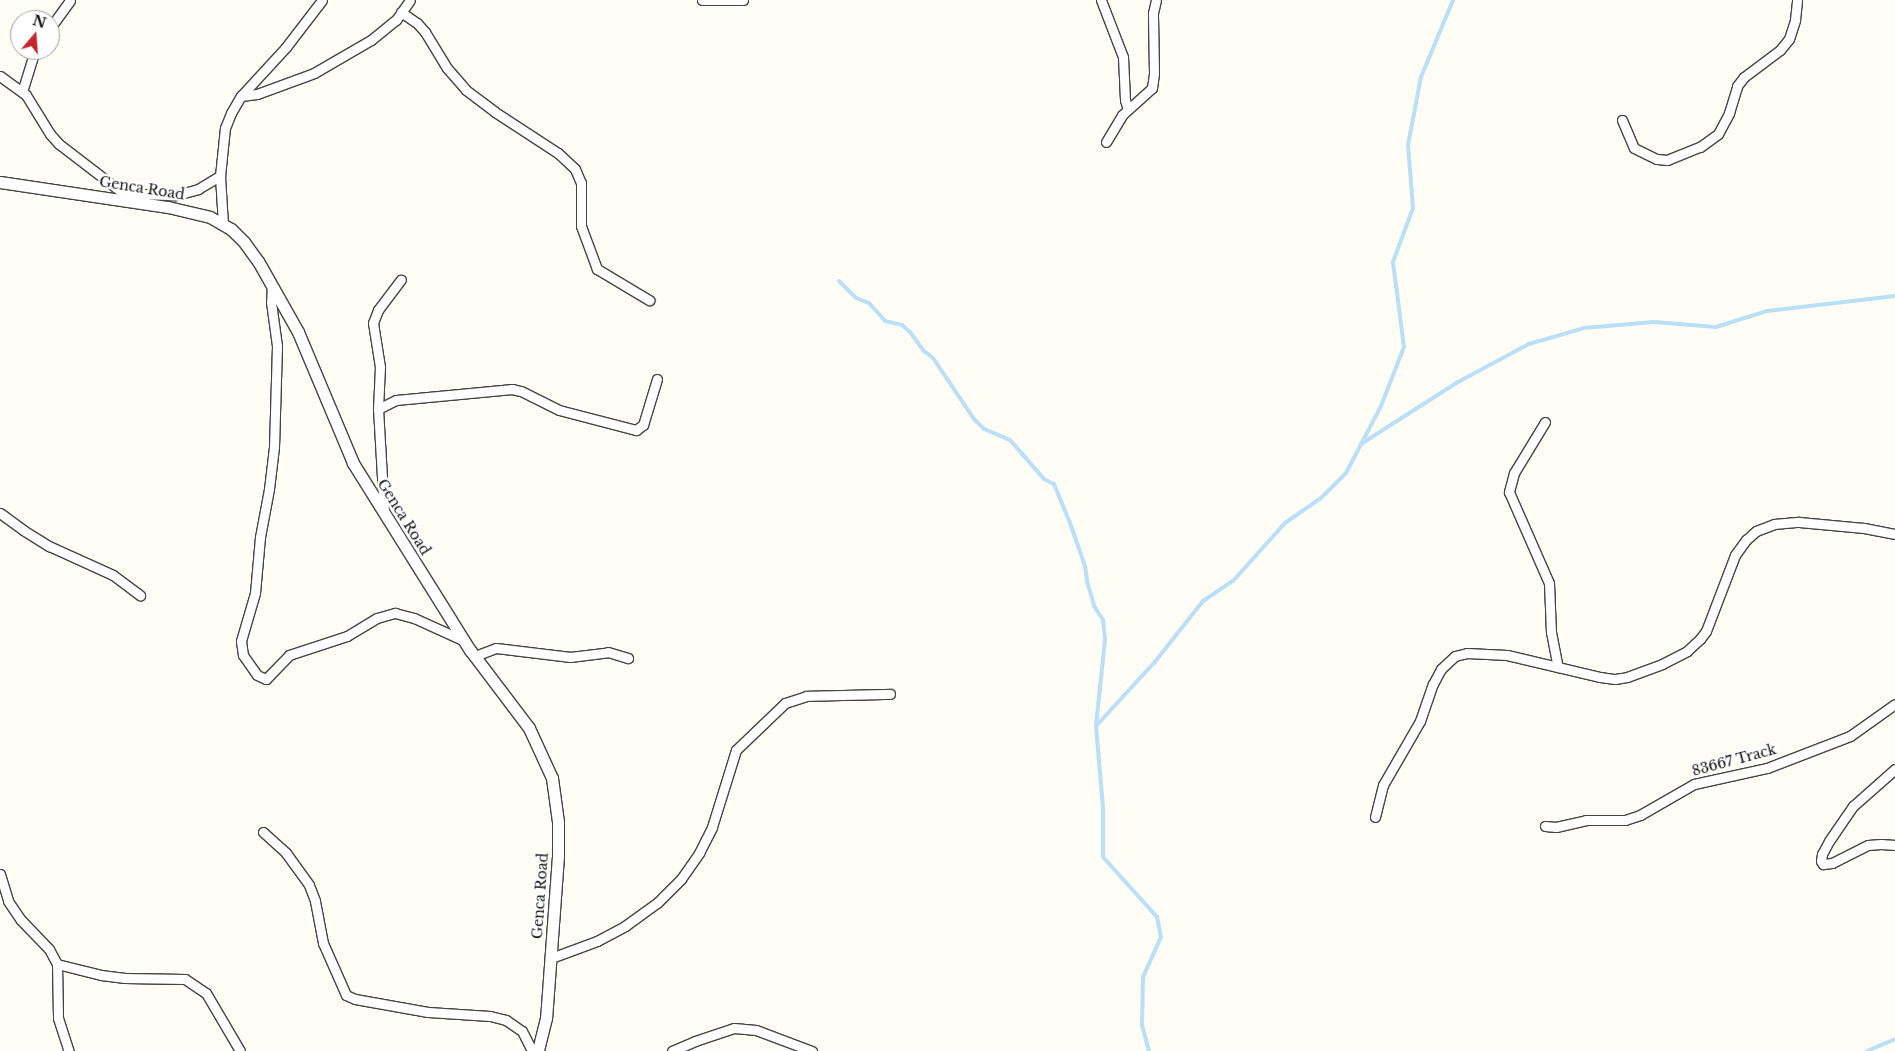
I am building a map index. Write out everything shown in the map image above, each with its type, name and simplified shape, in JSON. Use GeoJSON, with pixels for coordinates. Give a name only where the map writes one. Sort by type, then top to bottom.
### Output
{"type":"FeatureCollection","features":[{"type":"Feature","properties":{"kind":"street"},"geometry":{"type":"LineString","coordinates":[[60,14],[70,0]]}},
{"type":"Feature","properties":{"kind":"street"},"geometry":{"type":"LineString","coordinates":[[223,224],[220,176],[225,128],[241,96],[286,47],[322,0]]}},
{"type":"Feature","properties":{"kind":"street"},"geometry":{"type":"LineString","coordinates":[[241,96],[257,94],[314,73],[372,40],[401,12],[410,0]]}},
{"type":"Feature","properties":{"kind":"street"},"geometry":{"type":"LineString","coordinates":[[702,0],[743,0]]}},
{"type":"Feature","properties":{"kind":"street"},"geometry":{"type":"LineString","coordinates":[[1101,0],[1123,56],[1125,100],[1128,109]]}},
{"type":"Feature","properties":{"kind":"street"},"geometry":{"type":"LineString","coordinates":[[1106,142],[1128,109],[1152,88],[1154,73],[1153,13],[1156,0]]}},
{"type":"Feature","properties":{"kind":"street"},"geometry":{"type":"LineString","coordinates":[[1622,120],[1634,148],[1657,159],[1667,160],[1700,147],[1718,134],[1729,113],[1738,86],[1744,78],[1780,50],[1789,39],[1795,20],[1797,0]]}},
{"type":"Feature","properties":{"kind":"street"},"geometry":{"type":"LineString","coordinates":[[401,12],[417,23],[425,32],[446,68],[466,90],[495,112],[558,153],[575,168],[581,183],[581,226],[597,269],[649,300]]}},
{"type":"Feature","properties":{"kind":"street"},"geometry":{"type":"LineString","coordinates":[[22,92],[32,60]]}},
{"type":"Feature","properties":{"kind":"street"},"geometry":{"type":"LineString","coordinates":[[0,76],[22,92],[59,144],[123,192],[176,195],[198,189],[220,176]]}},
{"type":"Feature","properties":{"kind":"street","name":"Genca Road"},"geometry":{"type":"LineString","coordinates":[[0,182],[168,207],[201,214],[223,224],[244,242],[272,284],[314,366],[353,463],[465,641],[529,728],[552,778],[558,822],[546,1018],[538,1051]]}},
{"type":"Feature","properties":{"kind":"street"},"geometry":{"type":"LineString","coordinates":[[384,513],[378,409],[380,367],[373,323],[378,310],[400,280]]}},
{"type":"Feature","properties":{"kind":"street"},"geometry":{"type":"LineString","coordinates":[[272,284],[270,296],[277,346],[274,448],[260,537],[255,593],[241,641],[243,655],[257,675],[266,679],[289,656],[347,636],[377,618],[395,613],[414,618],[465,641]]}},
{"type":"Feature","properties":{"kind":"street"},"geometry":{"type":"LineString","coordinates":[[378,409],[388,402],[405,398],[512,389],[521,391],[559,410],[636,430],[643,425],[657,379]]}},
{"type":"Feature","properties":{"kind":"street"},"geometry":{"type":"LineString","coordinates":[[1545,422],[1514,474],[1509,492],[1549,583],[1551,632],[1558,667]]}},
{"type":"Feature","properties":{"kind":"street"},"geometry":{"type":"LineString","coordinates":[[0,513],[49,546],[113,575],[140,594]]}},
{"type":"Feature","properties":{"kind":"street"},"geometry":{"type":"LineString","coordinates":[[1375,817],[1384,785],[1417,729],[1433,684],[1447,662],[1467,653],[1488,653],[1507,655],[1615,679],[1646,672],[1687,650],[1706,631],[1735,555],[1746,540],[1764,526],[1798,522],[1864,528],[1895,534]]}},
{"type":"Feature","properties":{"kind":"street"},"geometry":{"type":"LineString","coordinates":[[475,656],[496,648],[570,657],[608,652],[628,658]]}},
{"type":"Feature","properties":{"kind":"street"},"geometry":{"type":"LineString","coordinates":[[551,958],[596,941],[625,926],[657,903],[681,880],[699,853],[712,827],[736,750],[785,702],[806,696],[890,694]]}},
{"type":"Feature","properties":{"kind":"street","name":"83667 Track"},"geometry":{"type":"LineString","coordinates":[[1545,826],[1556,826],[1586,820],[1625,820],[1640,815],[1694,784],[1767,768],[1850,736],[1895,704]]}},
{"type":"Feature","properties":{"kind":"street"},"geometry":{"type":"LineString","coordinates":[[1895,769],[1853,806],[1822,854],[1821,862],[1823,864],[1832,863],[1868,845],[1895,846]]}},
{"type":"Feature","properties":{"kind":"street"},"geometry":{"type":"LineString","coordinates":[[262,832],[286,853],[309,886],[315,900],[323,943],[346,995],[355,999],[428,1012],[490,1016],[506,1020],[522,1031],[532,1051]]}},
{"type":"Feature","properties":{"kind":"street"},"geometry":{"type":"LineString","coordinates":[[0,874],[8,901],[21,920],[49,949],[57,964],[58,1018],[69,1051]]}},
{"type":"Feature","properties":{"kind":"street"},"geometry":{"type":"LineString","coordinates":[[57,964],[101,975],[125,978],[185,979],[206,993],[240,1051]]}},
{"type":"Feature","properties":{"kind":"street"},"geometry":{"type":"LineString","coordinates":[[672,1051],[734,1028],[756,1030],[812,1051]]}},
{"type":"Feature","properties":{"kind":"waterway"},"geometry":{"type":"LineString","coordinates":[[1096,726],[1154,663],[1203,601],[1233,581],[1285,523],[1321,498],[1346,473],[1381,406],[1404,347],[1393,262],[1413,208],[1408,145],[1421,77],[1453,0]]}},
{"type":"Feature","properties":{"kind":"waterway"},"geometry":{"type":"LineString","coordinates":[[839,281],[856,298],[869,303],[885,321],[902,325],[910,332],[924,351],[933,358],[974,419],[984,429],[1010,440],[1044,479],[1054,484],[1070,523],[1085,566],[1094,606],[1103,620],[1105,640],[1096,726],[1103,808],[1103,857],[1157,917],[1161,937],[1143,977],[1142,1025],[1149,1051]]}},
{"type":"Feature","properties":{"kind":"waterway"},"geometry":{"type":"LineString","coordinates":[[1361,444],[1458,382],[1529,344],[1584,328],[1654,322],[1716,327],[1767,311],[1895,296]]}},
{"type":"Feature","properties":{"kind":"waterway"},"geometry":{"type":"LineString","coordinates":[[1867,1051],[1895,1039]]}}]}
